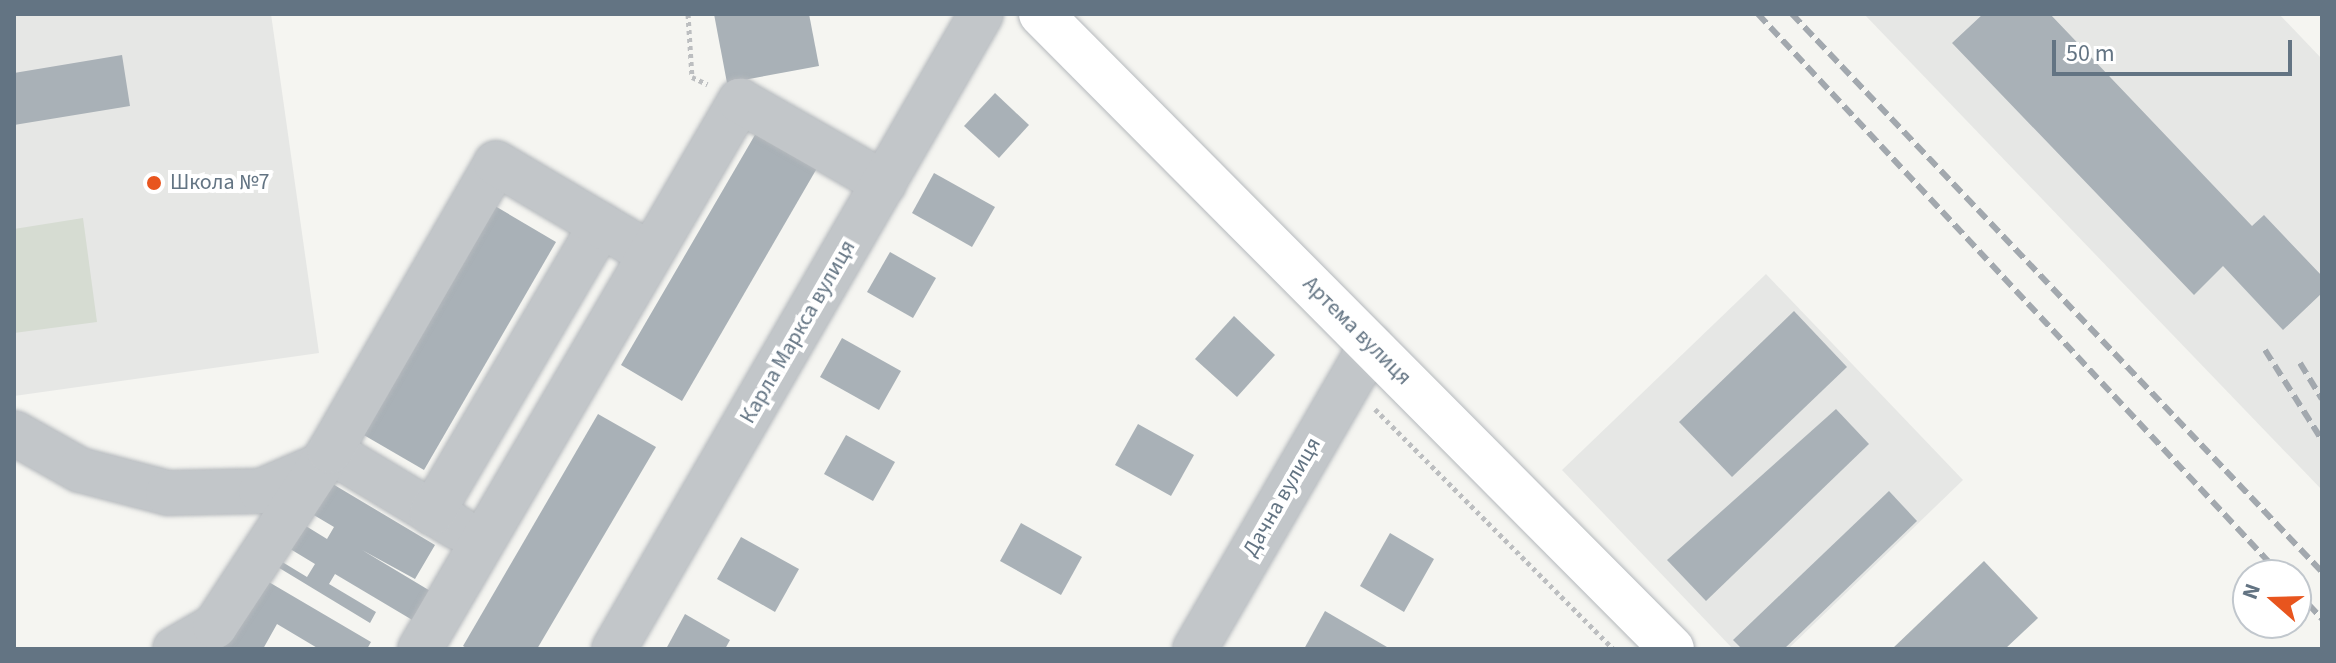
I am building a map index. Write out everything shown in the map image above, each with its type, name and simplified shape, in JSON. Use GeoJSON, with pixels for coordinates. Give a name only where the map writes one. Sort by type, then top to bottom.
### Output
{"type":"FeatureCollection","features":[{"type":"Feature","properties":{"kind":"main road","name":"Артема вулиця"},"geometry":{"type":"LineString","coordinates":[[1041,14],[1672,649]]}},
{"type":"Feature","properties":{"kind":"street","name":"Карла Маркса вулиця"},"geometry":{"type":"LineString","coordinates":[[614,649],[981,14]]}},
{"type":"Feature","properties":{"kind":"street"},"geometry":{"type":"LineString","coordinates":[[420,649],[740,101],[884,183]]}},
{"type":"Feature","properties":{"kind":"street"},"geometry":{"type":"LineString","coordinates":[[175,649],[215,626],[326,458],[496,163],[650,254]]}},
{"type":"Feature","properties":{"kind":"street"},"geometry":{"type":"LineString","coordinates":[[432,513],[601,225]]}},
{"type":"Feature","properties":{"kind":"street","name":"Дачна вулиця"},"geometry":{"type":"LineString","coordinates":[[1195,649],[1371,345]]}},
{"type":"Feature","properties":{"kind":"street"},"geometry":{"type":"LineString","coordinates":[[14,433],[80,470],[168,493],[261,491],[326,458]]}},
{"type":"Feature","properties":{"kind":"street"},"geometry":{"type":"LineString","coordinates":[[326,458],[482,542]]}},
{"type":"Feature","properties":{"kind":"path"},"geometry":{"type":"LineString","coordinates":[[688,14],[692,77],[740,101]]}},
{"type":"Feature","properties":{"kind":"shaded area","name":"Школа №7"},"geometry":{"type":"Polygon","coordinates":[[[14,14],[271,14],[319,353],[14,396],[14,14]]]}},
{"type":"Feature","properties":{"kind":"shaded area"},"geometry":{"type":"Polygon","coordinates":[[[1864,14],[2279,14],[2322,59],[2322,490],[1864,14]]]}},
{"type":"Feature","properties":{"kind":"shaded area"},"geometry":{"type":"Polygon","coordinates":[[[83,218],[97,322],[14,333],[14,229],[83,218]]]}},
{"type":"Feature","properties":{"kind":"shaded area"},"geometry":{"type":"Polygon","coordinates":[[[1766,274],[1963,480],[1788,649],[1733,649],[1562,470],[1766,274]]]}},
{"type":"Feature","properties":{"kind":"building"},"geometry":{"type":"Polygon","coordinates":[[[714,14],[809,14],[819,66],[727,83],[714,14]]]}},
{"type":"Feature","properties":{"kind":"building"},"geometry":{"type":"Polygon","coordinates":[[[1983,14],[2050,14],[2252,226],[2264,215],[2322,276],[2322,293],[2283,330],[2223,266],[2194,295],[1952,43],[1983,14]]]}},
{"type":"Feature","properties":{"kind":"building"},"geometry":{"type":"Polygon","coordinates":[[[122,55],[130,106],[14,125],[14,73],[122,55]]]}},
{"type":"Feature","properties":{"kind":"building"},"geometry":{"type":"Polygon","coordinates":[[[995,93],[1029,125],[999,158],[964,126],[995,93]]]}},
{"type":"Feature","properties":{"kind":"building"},"geometry":{"type":"Polygon","coordinates":[[[759,128],[820,163],[682,401],[621,365],[759,128]]]}},
{"type":"Feature","properties":{"kind":"building"},"geometry":{"type":"Polygon","coordinates":[[[934,173],[995,207],[972,247],[912,213],[934,173]]]}},
{"type":"Feature","properties":{"kind":"building"},"geometry":{"type":"Polygon","coordinates":[[[495,206],[556,242],[424,470],[362,434],[495,206]]]}},
{"type":"Feature","properties":{"kind":"building"},"geometry":{"type":"Polygon","coordinates":[[[890,252],[936,278],[913,318],[867,292],[890,252]]]}},
{"type":"Feature","properties":{"kind":"building"},"geometry":{"type":"Polygon","coordinates":[[[1794,311],[1847,367],[1732,477],[1679,422],[1794,311]]]}},
{"type":"Feature","properties":{"kind":"building"},"geometry":{"type":"Polygon","coordinates":[[[1234,316],[1275,355],[1237,397],[1195,359],[1234,316]]]}},
{"type":"Feature","properties":{"kind":"building"},"geometry":{"type":"Polygon","coordinates":[[[842,338],[901,371],[879,410],[820,377],[842,338]]]}},
{"type":"Feature","properties":{"kind":"building"},"geometry":{"type":"Polygon","coordinates":[[[1836,409],[1869,444],[1706,601],[1667,560],[1836,409]]]}},
{"type":"Feature","properties":{"kind":"building"},"geometry":{"type":"Polygon","coordinates":[[[598,414],[656,447],[537,649],[468,649],[463,646],[598,414]]]}},
{"type":"Feature","properties":{"kind":"building"},"geometry":{"type":"Polygon","coordinates":[[[1138,424],[1194,455],[1171,496],[1115,465],[1138,424]]]}},
{"type":"Feature","properties":{"kind":"building"},"geometry":{"type":"Polygon","coordinates":[[[846,435],[895,462],[873,501],[824,474],[846,435]]]}},
{"type":"Feature","properties":{"kind":"building"},"geometry":{"type":"Polygon","coordinates":[[[326,480],[435,545],[415,579],[362,550],[432,592],[414,621],[335,574],[329,584],[376,612],[370,623],[276,566],[279,560],[307,577],[315,564],[287,547],[301,523],[327,539],[334,527],[307,511],[326,480]]]}},
{"type":"Feature","properties":{"kind":"building"},"geometry":{"type":"Polygon","coordinates":[[[1889,491],[1917,521],[1784,649],[1742,649],[1733,640],[1889,491]]]}},
{"type":"Feature","properties":{"kind":"building"},"geometry":{"type":"Polygon","coordinates":[[[1021,523],[1082,557],[1061,595],[1000,561],[1021,523]]]}},
{"type":"Feature","properties":{"kind":"building"},"geometry":{"type":"Polygon","coordinates":[[[1390,533],[1434,559],[1404,612],[1360,586],[1390,533]]]}},
{"type":"Feature","properties":{"kind":"building"},"geometry":{"type":"Polygon","coordinates":[[[741,537],[799,569],[775,612],[717,579],[741,537]]]}},
{"type":"Feature","properties":{"kind":"building"},"geometry":{"type":"Polygon","coordinates":[[[1984,561],[2038,618],[2005,649],[1892,649],[1984,561]]]}},
{"type":"Feature","properties":{"kind":"building"},"geometry":{"type":"Polygon","coordinates":[[[262,578],[371,642],[367,649],[319,649],[277,624],[263,649],[220,649],[262,578]]]}},
{"type":"Feature","properties":{"kind":"building"},"geometry":{"type":"Polygon","coordinates":[[[1325,611],[1387,647],[1386,649],[1304,649],[1325,611]]]}},
{"type":"Feature","properties":{"kind":"building"},"geometry":{"type":"Polygon","coordinates":[[[685,614],[730,640],[725,649],[666,649],[685,614]]]}},
{"type":"Feature","properties":{"kind":"railway"},"geometry":{"type":"LineString","coordinates":[[1758,14],[2266,559]]}},
{"type":"Feature","properties":{"kind":"railway"},"geometry":{"type":"LineString","coordinates":[[1792,14],[2322,572]]}},
{"type":"Feature","properties":{"kind":"railway"},"geometry":{"type":"LineString","coordinates":[[2265,350],[2322,440]]}},
{"type":"Feature","properties":{"kind":"railway"},"geometry":{"type":"LineString","coordinates":[[2300,363],[2322,399]]}},
{"type":"Feature","properties":{"kind":"railway"},"geometry":{"type":"LineString","coordinates":[[2312,608],[2322,619]]}},
{"type":"Feature","properties":{"kind":"place","name":"Школа №7"},"geometry":{"type":"Point","coordinates":[154,183]}}]}
